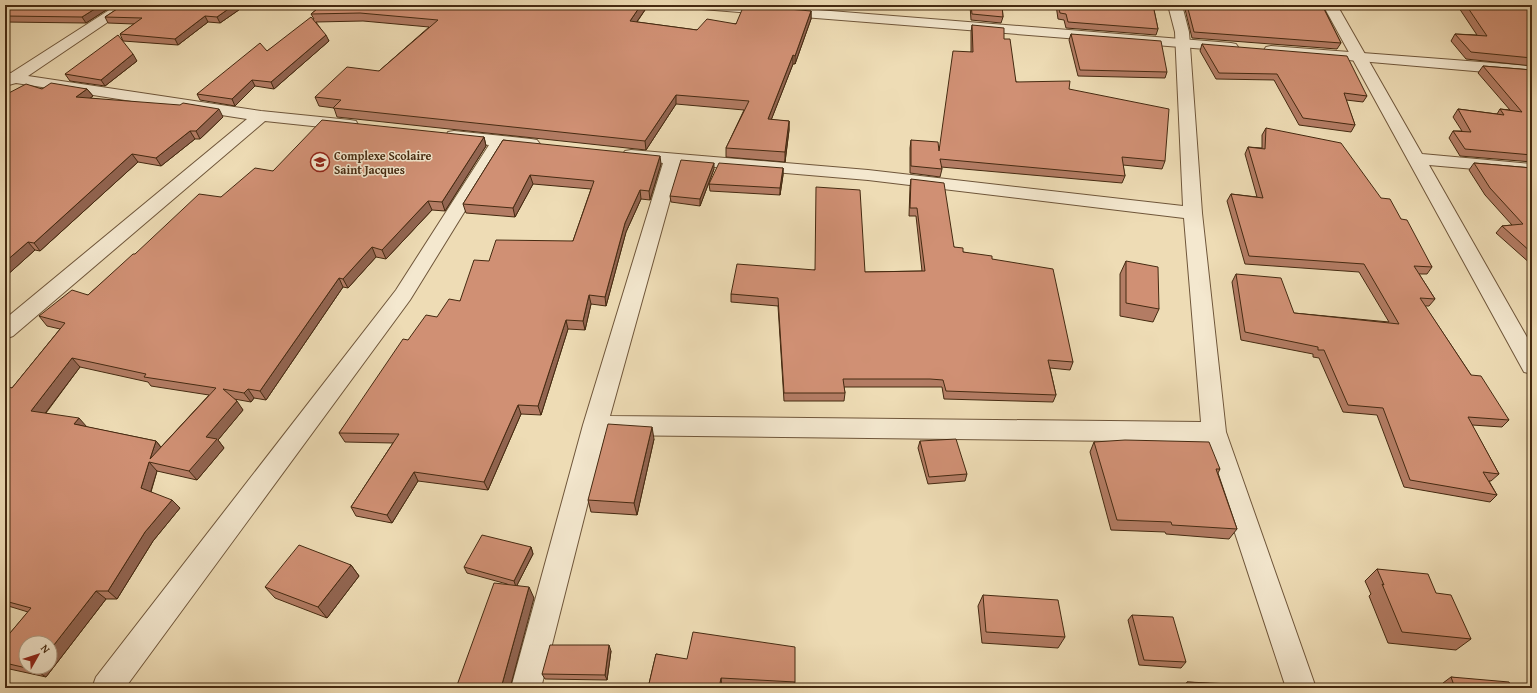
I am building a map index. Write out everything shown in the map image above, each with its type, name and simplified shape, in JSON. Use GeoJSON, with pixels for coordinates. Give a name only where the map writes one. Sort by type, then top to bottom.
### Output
{"type":"FeatureCollection","features":[{"type":"Feature","properties":{"kind":"street"},"geometry":{"type":"LineString","coordinates":[[8,80],[126,5]]}},
{"type":"Feature","properties":{"kind":"street"},"geometry":{"type":"LineString","coordinates":[[702,5],[784,9],[1182,44],[1244,48]]}},
{"type":"Feature","properties":{"kind":"street"},"geometry":{"type":"LineString","coordinates":[[1175,5],[1182,32],[1193,213],[1214,432],[1301,688]]}},
{"type":"Feature","properties":{"kind":"street"},"geometry":{"type":"LineString","coordinates":[[1330,5],[1361,57],[1532,366]]}},
{"type":"Feature","properties":{"kind":"street"},"geometry":{"type":"LineString","coordinates":[[1260,49],[1532,71]]}},
{"type":"Feature","properties":{"kind":"street"},"geometry":{"type":"LineString","coordinates":[[8,80],[261,116],[369,127]]}},
{"type":"Feature","properties":{"kind":"street"},"geometry":{"type":"LineString","coordinates":[[5,331],[261,116]]}},
{"type":"Feature","properties":{"kind":"street"},"geometry":{"type":"LineString","coordinates":[[438,134],[547,146]]}},
{"type":"Feature","properties":{"kind":"street"},"geometry":{"type":"LineString","coordinates":[[106,688],[403,295],[500,141]]}},
{"type":"Feature","properties":{"kind":"street"},"geometry":{"type":"LineString","coordinates":[[618,153],[868,175],[1193,213]]}},
{"type":"Feature","properties":{"kind":"street"},"geometry":{"type":"LineString","coordinates":[[526,688],[595,425],[673,159]]}},
{"type":"Feature","properties":{"kind":"street"},"geometry":{"type":"LineString","coordinates":[[1418,159],[1532,169]]}},
{"type":"Feature","properties":{"kind":"street"},"geometry":{"type":"LineString","coordinates":[[595,425],[1214,432]]}},
{"type":"Feature","properties":{"kind":"building"},"geometry":{"type":"Polygon","coordinates":[[[5,5],[101,5],[82,17],[5,16],[5,5]]]}},
{"type":"Feature","properties":{"kind":"building"},"geometry":{"type":"Polygon","coordinates":[[[123,5],[234,5],[217,17],[205,16],[175,39],[120,34],[142,18],[105,17],[123,5]]]}},
{"type":"Feature","properties":{"kind":"building"},"geometry":{"type":"Polygon","coordinates":[[[322,5],[641,5],[630,21],[697,30],[707,19],[736,24],[744,5],[811,11],[795,56],[793,55],[768,119],[789,121],[785,152],[726,148],[749,101],[676,95],[645,141],[333,108],[341,100],[315,97],[347,67],[379,71],[438,20],[360,13],[311,14],[322,5]]]}},
{"type":"Feature","properties":{"kind":"building"},"geometry":{"type":"Polygon","coordinates":[[[971,5],[1002,5],[1003,17],[972,14],[971,5]]]}},
{"type":"Feature","properties":{"kind":"building"},"geometry":{"type":"Polygon","coordinates":[[[1058,5],[1153,5],[1158,29],[1068,22],[1066,14],[1060,13],[1058,5]]]}},
{"type":"Feature","properties":{"kind":"building"},"geometry":{"type":"Polygon","coordinates":[[[1187,5],[1322,5],[1341,43],[1194,32],[1187,5]]]}},
{"type":"Feature","properties":{"kind":"building"},"geometry":{"type":"Polygon","coordinates":[[[1466,5],[1532,5],[1532,58],[1471,52],[1455,34],[1487,36],[1466,5]]]}},
{"type":"Feature","properties":{"kind":"building"},"geometry":{"type":"Polygon","coordinates":[[[311,17],[326,35],[271,82],[252,80],[232,99],[197,94],[260,43],[267,51],[311,17]]]}},
{"type":"Feature","properties":{"kind":"building"},"geometry":{"type":"Polygon","coordinates":[[[972,25],[1004,28],[1004,39],[1010,39],[1016,82],[1070,81],[1069,89],[1169,109],[1165,161],[1122,157],[1125,176],[940,159],[942,169],[911,166],[911,140],[938,142],[939,151],[953,51],[973,52],[972,25]]]}},
{"type":"Feature","properties":{"kind":"building"},"geometry":{"type":"Polygon","coordinates":[[[1071,34],[1161,41],[1167,72],[1080,70],[1071,34]]]}},
{"type":"Feature","properties":{"kind":"building"},"geometry":{"type":"Polygon","coordinates":[[[118,35],[133,54],[101,80],[65,74],[118,35]]]}},
{"type":"Feature","properties":{"kind":"building"},"geometry":{"type":"Polygon","coordinates":[[[1202,44],[1347,56],[1367,96],[1344,93],[1355,125],[1303,118],[1277,74],[1219,73],[1202,44]]]}},
{"type":"Feature","properties":{"kind":"building"},"geometry":{"type":"Polygon","coordinates":[[[1483,66],[1532,70],[1532,155],[1465,149],[1453,131],[1471,132],[1458,109],[1504,115],[1500,109],[1522,112],[1483,66]]]}},
{"type":"Feature","properties":{"kind":"building"},"geometry":{"type":"Polygon","coordinates":[[[51,83],[87,89],[76,97],[180,105],[183,103],[219,109],[196,131],[190,131],[156,158],[132,154],[34,243],[28,242],[5,262],[5,95],[26,84],[42,89],[51,83]]]}},
{"type":"Feature","properties":{"kind":"building"},"geometry":{"type":"Polygon","coordinates":[[[322,120],[484,137],[442,202],[428,201],[382,250],[372,247],[343,279],[339,278],[260,391],[248,389],[244,393],[223,389],[237,401],[206,437],[217,439],[189,471],[149,462],[141,488],[172,500],[145,532],[108,591],[96,591],[58,640],[58,635],[18,635],[18,666],[5,663],[5,639],[31,608],[5,601],[5,386],[12,388],[65,323],[39,316],[72,290],[88,295],[133,254],[135,254],[199,194],[221,197],[255,168],[273,171],[322,120]],[[72,358],[31,411],[79,418],[74,424],[156,441],[150,459],[216,388],[144,377],[146,374],[72,358]]]}},
{"type":"Feature","properties":{"kind":"building"},"geometry":{"type":"Polygon","coordinates":[[[1266,128],[1341,143],[1381,198],[1390,199],[1401,219],[1407,220],[1432,267],[1414,266],[1435,299],[1420,298],[1471,375],[1481,376],[1509,420],[1468,417],[1499,474],[1483,472],[1497,495],[1410,480],[1383,408],[1348,405],[1324,350],[1318,350],[1318,347],[1245,332],[1236,274],[1281,278],[1294,313],[1399,324],[1364,264],[1249,256],[1231,194],[1263,198],[1248,147],[1265,149],[1266,128]]]}},
{"type":"Feature","properties":{"kind":"building"},"geometry":{"type":"Polygon","coordinates":[[[503,140],[660,156],[649,191],[640,190],[625,223],[605,297],[589,295],[583,321],[566,320],[538,406],[518,405],[484,482],[414,472],[387,515],[351,507],[399,434],[339,433],[403,339],[408,340],[426,315],[437,317],[449,299],[460,301],[474,260],[489,261],[496,240],[573,241],[594,181],[530,175],[513,208],[463,204],[503,140]]]}},
{"type":"Feature","properties":{"kind":"building"},"geometry":{"type":"Polygon","coordinates":[[[681,160],[714,163],[700,199],[670,196],[681,160]]]}},
{"type":"Feature","properties":{"kind":"building"},"geometry":{"type":"Polygon","coordinates":[[[719,163],[783,168],[780,188],[709,184],[719,163]]]}},
{"type":"Feature","properties":{"kind":"building"},"geometry":{"type":"Polygon","coordinates":[[[1474,163],[1532,168],[1532,253],[1502,226],[1523,224],[1490,188],[1474,163]]]}},
{"type":"Feature","properties":{"kind":"building"},"geometry":{"type":"Polygon","coordinates":[[[911,179],[944,183],[954,247],[963,248],[963,252],[992,256],[992,259],[1053,269],[1073,362],[1048,360],[1056,395],[946,391],[943,380],[930,379],[843,379],[845,393],[784,393],[778,298],[731,294],[737,264],[815,270],[816,187],[860,190],[865,272],[925,271],[917,208],[910,208],[911,179]]]}},
{"type":"Feature","properties":{"kind":"building"},"geometry":{"type":"Polygon","coordinates":[[[1126,261],[1158,267],[1159,309],[1126,303],[1126,261]]]}},
{"type":"Feature","properties":{"kind":"building"},"geometry":{"type":"Polygon","coordinates":[[[608,424],[652,427],[634,503],[588,500],[608,424]]]}},
{"type":"Feature","properties":{"kind":"building"},"geometry":{"type":"Polygon","coordinates":[[[956,439],[967,474],[929,477],[920,441],[956,439]]]}},
{"type":"Feature","properties":{"kind":"building"},"geometry":{"type":"Polygon","coordinates":[[[1125,440],[1209,442],[1220,469],[1216,469],[1237,529],[1172,525],[1171,522],[1117,520],[1094,442],[1125,440]]]}},
{"type":"Feature","properties":{"kind":"building"},"geometry":{"type":"Polygon","coordinates":[[[482,535],[531,547],[514,581],[464,567],[482,535]]]}},
{"type":"Feature","properties":{"kind":"building"},"geometry":{"type":"Polygon","coordinates":[[[299,545],[351,565],[318,607],[265,587],[299,545]]]}},
{"type":"Feature","properties":{"kind":"building"},"geometry":{"type":"Polygon","coordinates":[[[1377,569],[1428,574],[1436,593],[1451,595],[1471,639],[1402,632],[1377,569]]]}},
{"type":"Feature","properties":{"kind":"building"},"geometry":{"type":"Polygon","coordinates":[[[494,583],[529,587],[501,688],[456,688],[494,583]]]}},
{"type":"Feature","properties":{"kind":"building"},"geometry":{"type":"Polygon","coordinates":[[[983,595],[1058,600],[1065,637],[986,632],[983,595]]]}},
{"type":"Feature","properties":{"kind":"building"},"geometry":{"type":"Polygon","coordinates":[[[1132,615],[1173,617],[1186,662],[1144,660],[1132,615]]]}},
{"type":"Feature","properties":{"kind":"building"},"geometry":{"type":"Polygon","coordinates":[[[693,632],[795,647],[795,682],[721,678],[719,688],[648,688],[656,654],[687,659],[693,632]]]}},
{"type":"Feature","properties":{"kind":"building"},"geometry":{"type":"Polygon","coordinates":[[[550,645],[609,645],[605,675],[542,674],[550,645]]]}},
{"type":"Feature","properties":{"kind":"building"},"geometry":{"type":"Polygon","coordinates":[[[1451,677],[1509,682],[1512,688],[1455,688],[1451,677]]]}},
{"type":"Feature","properties":{"kind":"building"},"geometry":{"type":"Polygon","coordinates":[[[1187,682],[1278,686],[1279,688],[1188,688],[1187,682]]]}},
{"type":"Feature","properties":{"kind":"place","name":"Complexe Scolaire Saint Jacques"},"geometry":{"type":"Point","coordinates":[320,162]}}]}
